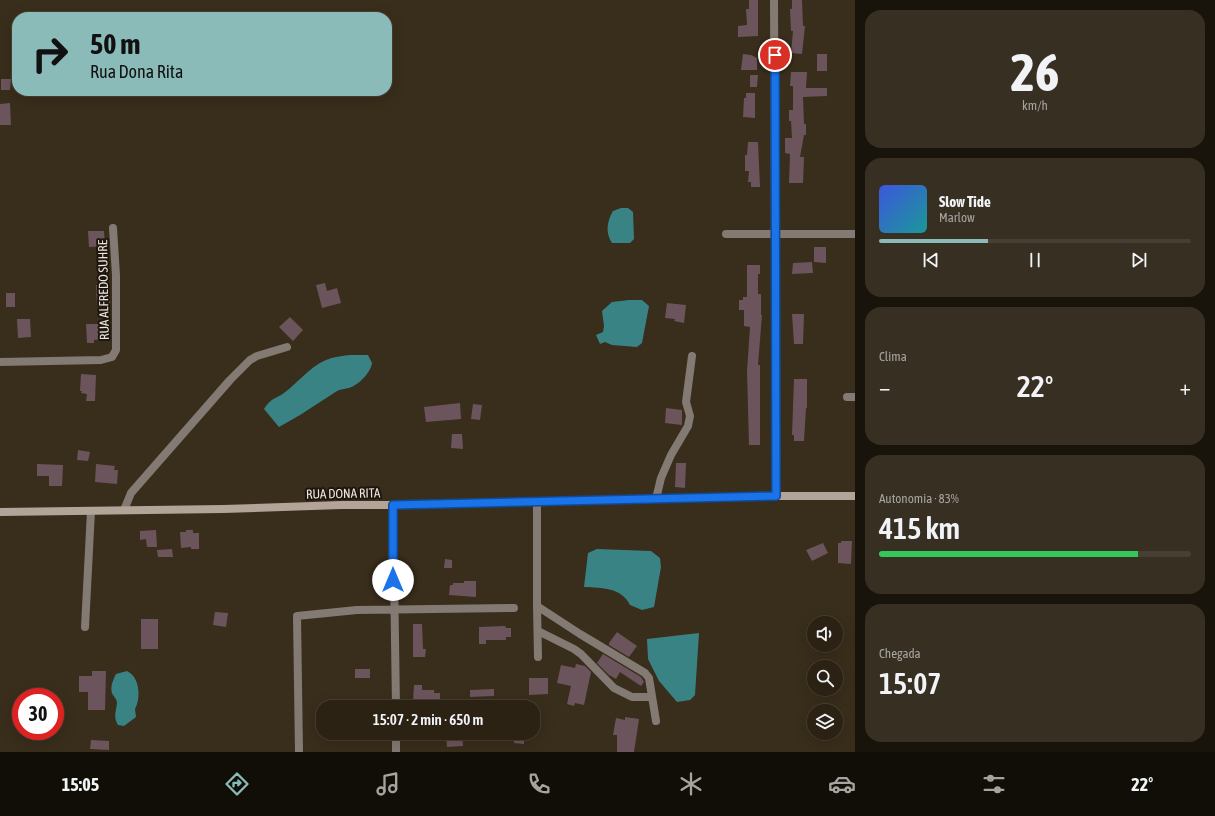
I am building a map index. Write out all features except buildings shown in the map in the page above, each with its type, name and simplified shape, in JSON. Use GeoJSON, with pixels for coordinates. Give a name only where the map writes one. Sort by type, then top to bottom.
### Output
{"type":"FeatureCollection","features":[{"type":"Feature","properties":{"kind":"main road","name":"RUA DONA RITA"},"geometry":{"type":"LineString","coordinates":[[0,512],[223,509],[342,504],[393,505],[656,498],[855,496]]}},
{"type":"Feature","properties":{"kind":"street"},"geometry":{"type":"LineString","coordinates":[[774,0],[776,496]]}},
{"type":"Feature","properties":{"kind":"street","name":"RUA ALFREDO SUHRE"},"geometry":{"type":"LineString","coordinates":[[0,362],[94,360],[112,358],[116,350],[116,275],[113,228]]}},
{"type":"Feature","properties":{"kind":"street"},"geometry":{"type":"LineString","coordinates":[[726,234],[855,234]]}},
{"type":"Feature","properties":{"kind":"street"},"geometry":{"type":"LineString","coordinates":[[124,510],[131,493],[230,380],[250,360],[257,356],[287,347]]}},
{"type":"Feature","properties":{"kind":"street"},"geometry":{"type":"LineString","coordinates":[[656,498],[661,478],[671,456],[688,426],[690,416],[686,402],[692,356]]}},
{"type":"Feature","properties":{"kind":"street"},"geometry":{"type":"LineString","coordinates":[[537,501],[538,657]]}},
{"type":"Feature","properties":{"kind":"street"},"geometry":{"type":"LineString","coordinates":[[393,505],[393,610],[396,700]]}},
{"type":"Feature","properties":{"kind":"street"},"geometry":{"type":"LineString","coordinates":[[85,627],[91,511]]}},
{"type":"Feature","properties":{"kind":"street"},"geometry":{"type":"LineString","coordinates":[[537,606],[645,673],[648,678],[656,720]]}},
{"type":"Feature","properties":{"kind":"street"},"geometry":{"type":"LineString","coordinates":[[299,752],[298,616],[357,610],[514,608]]}},
{"type":"Feature","properties":{"kind":"street"},"geometry":{"type":"LineString","coordinates":[[538,631],[581,654],[614,688],[632,697],[652,697]]}},
{"type":"Feature","properties":{"kind":"street"},"geometry":{"type":"LineString","coordinates":[[396,740],[396,752]]}},
{"type":"Feature","properties":{"kind":"water"},"geometry":{"type":"Polygon","coordinates":[[[621,208],[628,208],[633,212],[634,239],[630,243],[612,243],[608,235],[609,219],[613,211],[621,208]]]}},
{"type":"Feature","properties":{"kind":"water"},"geometry":{"type":"Polygon","coordinates":[[[642,300],[649,306],[642,343],[637,347],[612,345],[605,342],[600,344],[596,335],[603,332],[604,326],[602,311],[612,302],[642,300]]]}},
{"type":"Feature","properties":{"kind":"water"},"geometry":{"type":"Polygon","coordinates":[[[350,355],[368,355],[372,363],[367,374],[357,384],[337,391],[279,427],[264,409],[271,401],[284,393],[320,363],[332,358],[350,355]]]}},
{"type":"Feature","properties":{"kind":"water"},"geometry":{"type":"Polygon","coordinates":[[[597,549],[651,551],[660,558],[661,567],[654,607],[642,610],[630,605],[622,595],[616,592],[604,588],[584,587],[588,553],[597,549]]]}},
{"type":"Feature","properties":{"kind":"water"},"geometry":{"type":"Polygon","coordinates":[[[699,633],[695,695],[690,700],[677,702],[659,681],[648,659],[647,639],[699,633]]]}},
{"type":"Feature","properties":{"kind":"water"},"geometry":{"type":"Polygon","coordinates":[[[127,671],[135,678],[139,694],[135,709],[136,717],[124,726],[118,725],[116,719],[115,714],[117,702],[111,687],[116,674],[127,671]]]}},
{"type":"Feature","properties":{"kind":"route"},"geometry":{"type":"LineString","coordinates":[[393,580],[393,505],[776,496],[775,55]]}}]}
